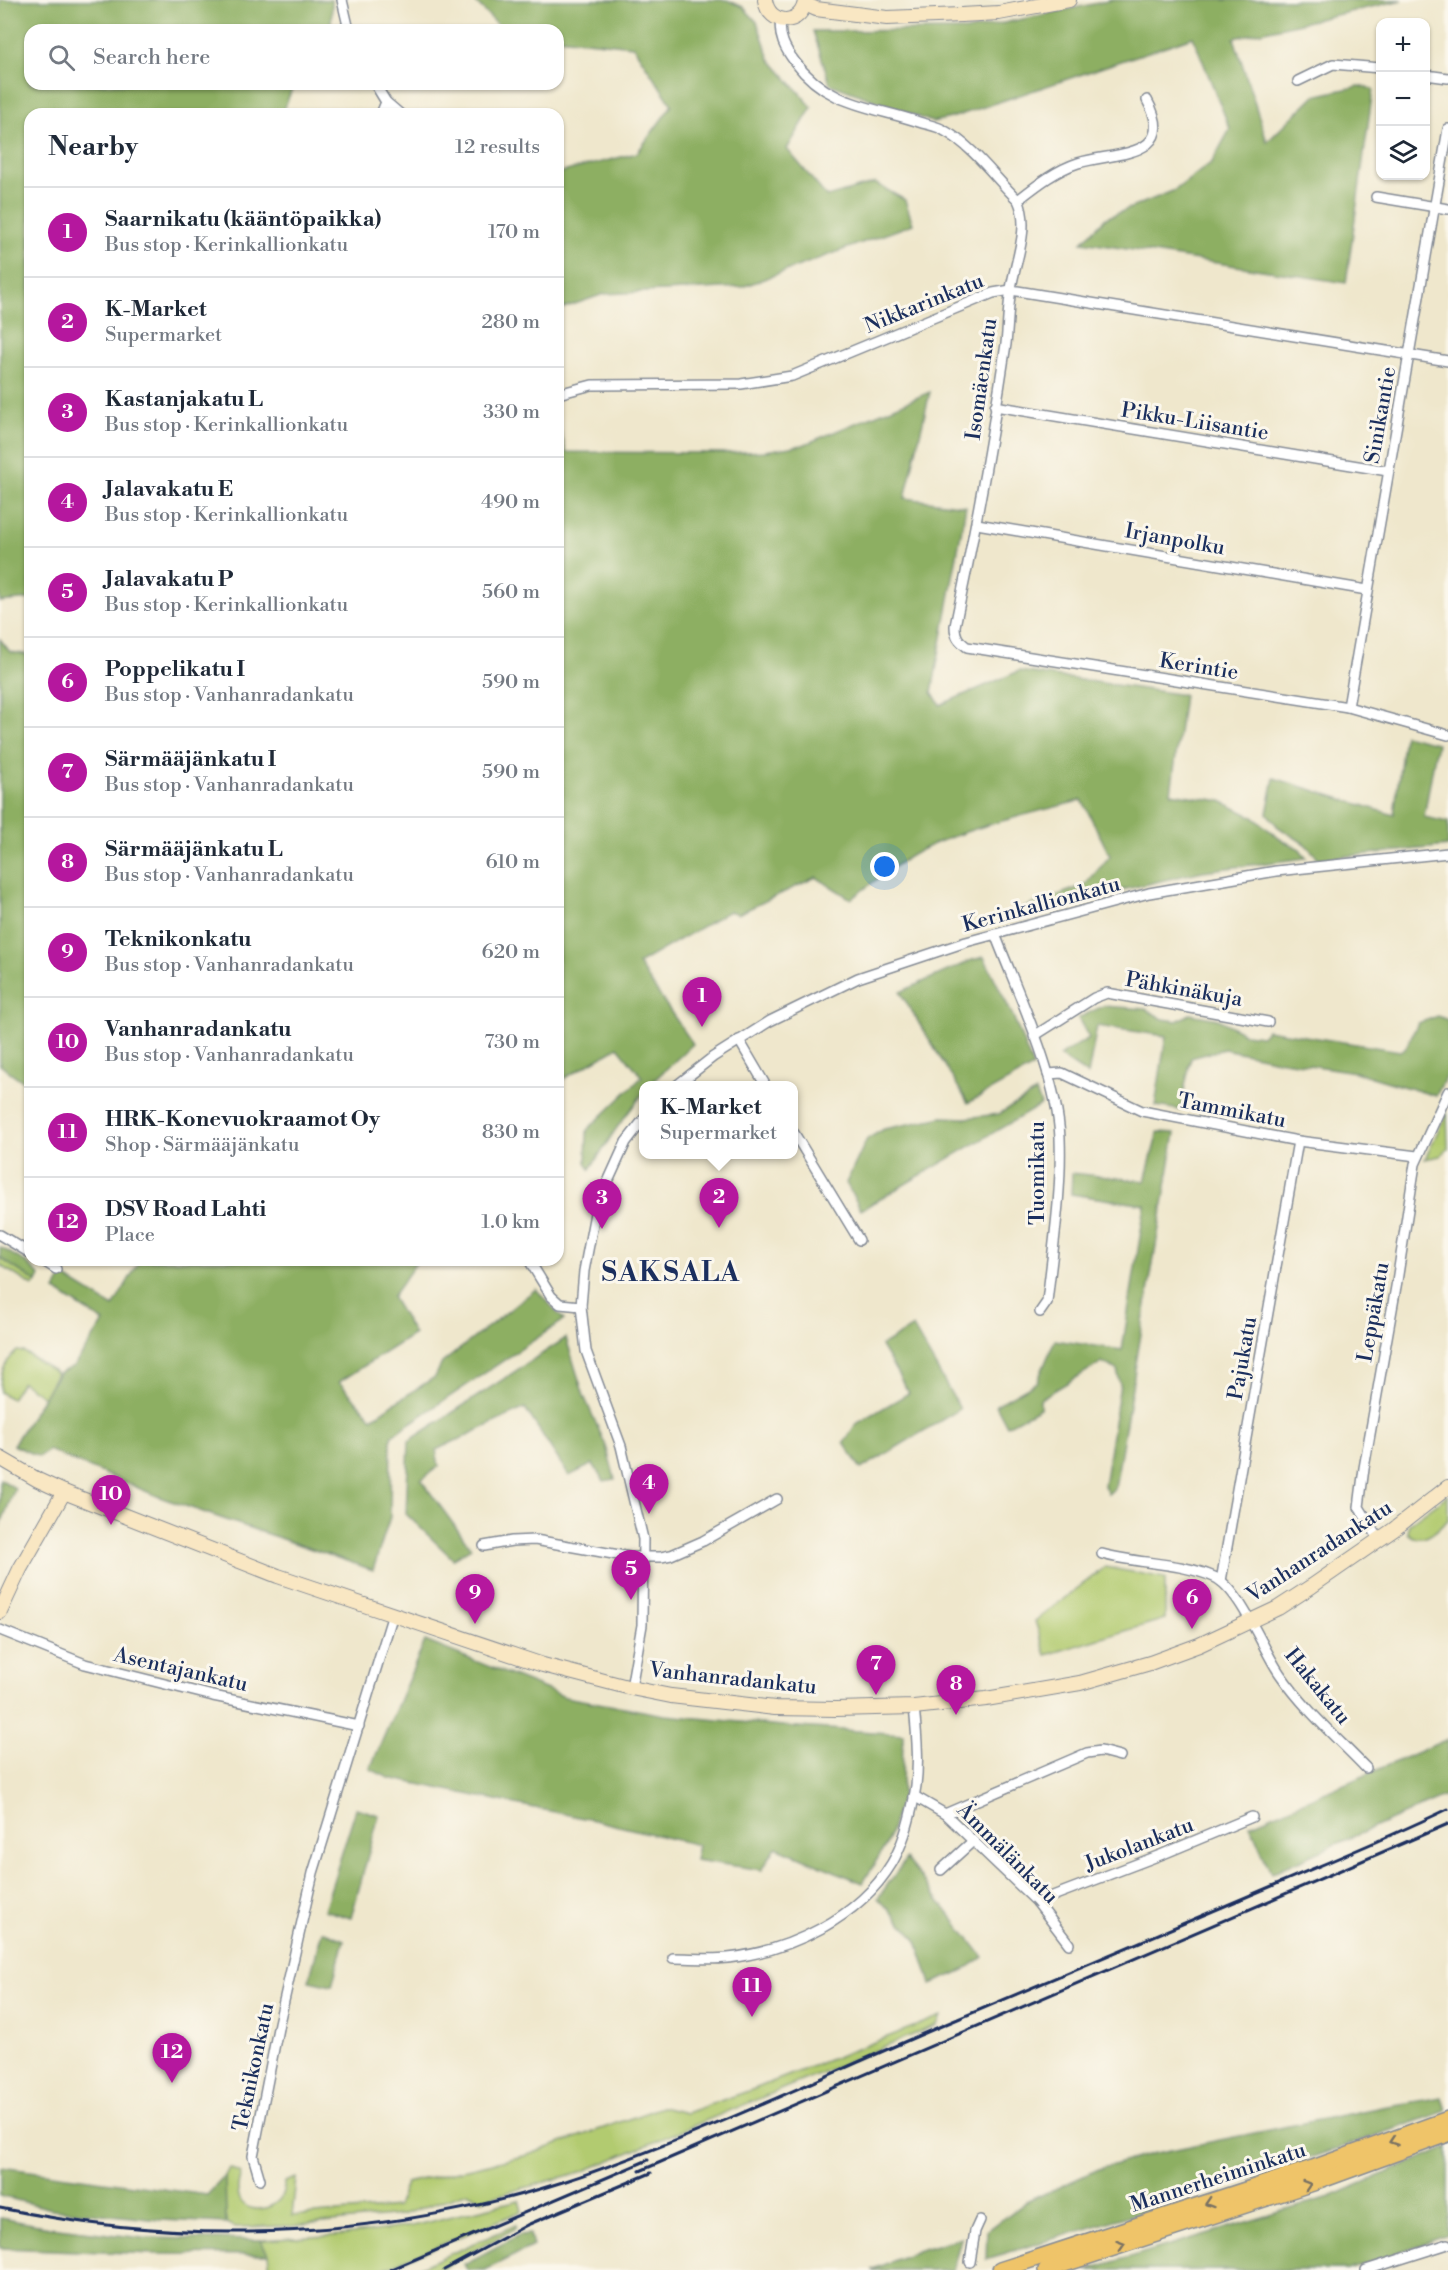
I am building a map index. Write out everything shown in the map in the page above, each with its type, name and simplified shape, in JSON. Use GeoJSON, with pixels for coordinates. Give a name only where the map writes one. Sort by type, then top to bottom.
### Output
{"type":"FeatureCollection","features":[{"type":"Feature","properties":{"kind":"main road","name":"Mannerheiminkatu"},"geometry":{"type":"LineString","coordinates":[[1000,2270],[1313,2168],[1448,2119]]}},
{"type":"Feature","properties":{"kind":"main road","name":"Mannerheiminkatu"},"geometry":{"type":"LineString","coordinates":[[1046,2270],[1319,2181],[1448,2134]]}},
{"type":"Feature","properties":{"kind":"street"},"geometry":{"type":"LineString","coordinates":[[342,0],[348,24]]}},
{"type":"Feature","properties":{"kind":"street"},"geometry":{"type":"LineString","coordinates":[[765,0],[769,12],[781,20],[790,20],[800,13],[805,2],[816,9],[887,18],[999,13],[1069,0]]}},
{"type":"Feature","properties":{"kind":"street"},"geometry":{"type":"LineString","coordinates":[[781,20],[781,37],[788,52],[803,72],[821,89],[863,107],[898,115],[944,130],[961,142],[1018,200],[1055,174],[1078,163],[1116,157],[1148,143],[1156,135],[1157,126],[1147,100]]}},
{"type":"Feature","properties":{"kind":"street"},"geometry":{"type":"LineString","coordinates":[[1298,81],[1333,64],[1376,68]]}},
{"type":"Feature","properties":{"kind":"street"},"geometry":{"type":"LineString","coordinates":[[1430,76],[1448,78]]}},
{"type":"Feature","properties":{"kind":"street"},"geometry":{"type":"LineString","coordinates":[[379,90],[393,108]]}},
{"type":"Feature","properties":{"kind":"street"},"geometry":{"type":"LineString","coordinates":[[384,108],[386,102]]}},
{"type":"Feature","properties":{"kind":"street","name":"Sinikantie"},"geometry":{"type":"LineString","coordinates":[[1348,707],[1448,129]]}},
{"type":"Feature","properties":{"kind":"street"},"geometry":{"type":"LineString","coordinates":[[1376,197],[1448,209]]}},
{"type":"Feature","properties":{"kind":"street","name":"Isomäenkatu"},"geometry":{"type":"LineString","coordinates":[[955,626],[976,524],[1006,342],[1011,290],[1022,234],[1022,207],[1018,200]]}},
{"type":"Feature","properties":{"kind":"street","name":"Nikkarinkatu"},"geometry":{"type":"LineString","coordinates":[[564,393],[592,386],[741,384],[792,375],[993,293],[1011,290],[1448,361]]}},
{"type":"Feature","properties":{"kind":"street","name":"Pikku-Liisantie"},"geometry":{"type":"LineString","coordinates":[[995,406],[1388,471]]}},
{"type":"Feature","properties":{"kind":"street","name":"Irjanpolku"},"geometry":{"type":"LineString","coordinates":[[976,524],[1367,590]]}},
{"type":"Feature","properties":{"kind":"street","name":"Kerintie"},"geometry":{"type":"LineString","coordinates":[[955,626],[955,634],[967,647],[1348,707],[1448,735]]}},
{"type":"Feature","properties":{"kind":"street","name":"Kerinkallionkatu"},"geometry":{"type":"LineString","coordinates":[[682,1081],[712,1057],[770,1020],[858,978],[994,934],[1149,893],[1276,871],[1448,853]]}},
{"type":"Feature","properties":{"kind":"street","name":"Tuomikatu"},"geometry":{"type":"LineString","coordinates":[[994,934],[1048,1074],[1060,1136],[1059,1198],[1047,1302],[1040,1312]]}},
{"type":"Feature","properties":{"kind":"street","name":"Pähkinäkuja"},"geometry":{"type":"LineString","coordinates":[[1034,1036],[1094,998],[1107,993],[1268,1022]]}},
{"type":"Feature","properties":{"kind":"street"},"geometry":{"type":"LineString","coordinates":[[739,1040],[763,1081]]}},
{"type":"Feature","properties":{"kind":"street","name":"Tammikatu"},"geometry":{"type":"LineString","coordinates":[[1048,1074],[1062,1073],[1142,1112],[1298,1141],[1417,1156]]}},
{"type":"Feature","properties":{"kind":"street","name":"Leppäkatu"},"geometry":{"type":"LineString","coordinates":[[1379,1539],[1359,1507],[1364,1468],[1417,1156],[1448,1092]]}},
{"type":"Feature","properties":{"kind":"street"},"geometry":{"type":"LineString","coordinates":[[631,1688],[642,1625],[643,1539],[621,1446],[586,1351],[581,1306],[587,1254],[596,1208],[626,1142],[639,1125]]}},
{"type":"Feature","properties":{"kind":"street"},"geometry":{"type":"LineString","coordinates":[[798,1140],[859,1240]]}},
{"type":"Feature","properties":{"kind":"street","name":"Pajukatu"},"geometry":{"type":"LineString","coordinates":[[1221,1581],[1298,1141]]}},
{"type":"Feature","properties":{"kind":"street"},"geometry":{"type":"LineString","coordinates":[[0,1235],[24,1249]]}},
{"type":"Feature","properties":{"kind":"street"},"geometry":{"type":"LineString","coordinates":[[51,1266],[56,1269]]}},
{"type":"Feature","properties":{"kind":"street"},"geometry":{"type":"LineString","coordinates":[[533,1266],[555,1300],[560,1304],[581,1306]]}},
{"type":"Feature","properties":{"kind":"street","name":"Vanhanradankatu"},"geometry":{"type":"LineString","coordinates":[[0,1458],[64,1492],[278,1576],[543,1665],[631,1688],[700,1700],[774,1708],[914,1707],[986,1699],[1080,1683],[1150,1663],[1199,1646],[1278,1608],[1379,1539],[1448,1487]]}},
{"type":"Feature","properties":{"kind":"street"},"geometry":{"type":"LineString","coordinates":[[0,1612],[20,1569],[64,1492]]}},
{"type":"Feature","properties":{"kind":"street"},"geometry":{"type":"LineString","coordinates":[[484,1546],[535,1540],[630,1557],[671,1555],[777,1499]]}},
{"type":"Feature","properties":{"kind":"street"},"geometry":{"type":"LineString","coordinates":[[1102,1554],[1195,1571],[1221,1581]]}},
{"type":"Feature","properties":{"kind":"street","name":"Hakakatu"},"geometry":{"type":"LineString","coordinates":[[1221,1581],[1232,1592],[1280,1674],[1299,1699],[1366,1768]]}},
{"type":"Feature","properties":{"kind":"street","name":"Teknikonkatu"},"geometry":{"type":"LineString","coordinates":[[260,2180],[253,2156],[279,2024],[314,1873],[393,1614]]}},
{"type":"Feature","properties":{"kind":"street","name":"Asentajankatu"},"geometry":{"type":"LineString","coordinates":[[0,1630],[85,1664],[213,1696],[359,1726]]}},
{"type":"Feature","properties":{"kind":"street"},"geometry":{"type":"LineString","coordinates":[[673,1958],[728,1958],[772,1949],[809,1935],[847,1913],[876,1885],[893,1862],[905,1831],[914,1796],[917,1763],[914,1707]]}},
{"type":"Feature","properties":{"kind":"street"},"geometry":{"type":"LineString","coordinates":[[945,1814],[1087,1754],[1101,1750],[1120,1756]]}},
{"type":"Feature","properties":{"kind":"street","name":"Ämmälänkatu"},"geometry":{"type":"LineString","coordinates":[[914,1796],[945,1814],[1037,1902],[1069,1944]]}},
{"type":"Feature","properties":{"kind":"street","name":"Jukolankatu"},"geometry":{"type":"LineString","coordinates":[[1037,1902],[1252,1817]]}},
{"type":"Feature","properties":{"kind":"street"},"geometry":{"type":"LineString","coordinates":[[941,1870],[973,1841]]}},
{"type":"Feature","properties":{"kind":"street"},"geometry":{"type":"LineString","coordinates":[[970,2262],[975,2231],[980,2220]]}},
{"type":"Feature","properties":{"kind":"street"},"geometry":{"type":"LineString","coordinates":[[1366,2270],[1448,2244]]}},
{"type":"Feature","properties":{"kind":"green space"},"geometry":{"type":"Polygon","coordinates":[[[0,0],[332,0],[331,24],[24,24],[24,90],[292,90],[284,108],[24,108],[24,600],[0,602],[0,0]]]}},
{"type":"Feature","properties":{"kind":"green space"},"geometry":{"type":"Polygon","coordinates":[[[473,0],[727,0],[743,7],[757,22],[770,59],[812,107],[787,149],[827,197],[875,183],[905,200],[913,224],[742,287],[604,294],[564,308],[564,171],[637,153],[672,105],[633,46],[564,39],[564,24],[497,24],[473,0]]]}},
{"type":"Feature","properties":{"kind":"green space"},"geometry":{"type":"Polygon","coordinates":[[[1112,0],[1402,0],[1234,38],[1267,142],[1314,96],[1359,86],[1373,89],[1346,283],[1082,242],[1106,218],[1175,190],[1212,162],[1230,129],[1193,37],[951,118],[932,122],[830,84],[813,31],[971,30],[1112,0]]]}},
{"type":"Feature","properties":{"kind":"green space"},"geometry":{"type":"Polygon","coordinates":[[[930,392],[905,498],[966,506],[932,692],[940,705],[1019,671],[1184,695],[1171,793],[1221,801],[1253,817],[1280,839],[1300,849],[1306,858],[1203,871],[1088,898],[1005,922],[1004,915],[1085,885],[1110,856],[1082,800],[984,826],[927,847],[897,864],[851,899],[816,877],[738,914],[729,911],[638,964],[693,1044],[653,1081],[639,1081],[639,1099],[590,1169],[586,1162],[587,1130],[642,1077],[618,1047],[564,1078],[564,444],[566,452],[726,453],[765,451],[803,445],[930,392]]]}},
{"type":"Feature","properties":{"kind":"green space"},"geometry":{"type":"Polygon","coordinates":[[[0,639],[10,652],[24,654],[24,1082],[0,1065],[0,639]]]}},
{"type":"Feature","properties":{"kind":"green space"},"geometry":{"type":"Polygon","coordinates":[[[1404,735],[1437,743],[1424,817],[1448,822],[1448,846],[1319,859],[1305,844],[1278,827],[1267,813],[1274,778],[1394,815],[1404,735]]]}},
{"type":"Feature","properties":{"kind":"green space"},"geometry":{"type":"Polygon","coordinates":[[[984,957],[1013,1016],[1033,1067],[968,1103],[900,992],[972,960],[984,957]]]}},
{"type":"Feature","properties":{"kind":"green space"},"geometry":{"type":"Polygon","coordinates":[[[1103,1006],[1146,1009],[1163,1019],[1177,1021],[1190,1014],[1218,1019],[1245,1034],[1262,1036],[1267,1030],[1400,1051],[1406,1047],[1418,1023],[1438,1016],[1448,1020],[1448,1072],[1436,1096],[1355,1072],[1224,1049],[1191,1058],[1180,1110],[1155,1106],[1166,1036],[1097,1026],[1088,1075],[1059,1056],[1089,1038],[1078,1018],[1103,1006]]]}},
{"type":"Feature","properties":{"kind":"green space"},"geometry":{"type":"Polygon","coordinates":[[[1036,1092],[1041,1105],[861,1210],[846,1183],[867,1139],[884,1129],[943,1117],[965,1118],[999,1114],[1036,1092]]]}},
{"type":"Feature","properties":{"kind":"green space"},"geometry":{"type":"Polygon","coordinates":[[[1447,1112],[1448,1149],[1440,1156],[1425,1159],[1447,1112]]]}},
{"type":"Feature","properties":{"kind":"green space"},"geometry":{"type":"Polygon","coordinates":[[[1158,1132],[1175,1133],[1115,1488],[1108,1494],[1104,1486],[1120,1384],[1117,1370],[1102,1362],[1040,1399],[1040,1408],[1007,1426],[996,1405],[1037,1382],[1055,1340],[1122,1350],[1145,1205],[1071,1194],[1072,1173],[1145,1181],[1158,1132]]]}},
{"type":"Feature","properties":{"kind":"green space"},"geometry":{"type":"Polygon","coordinates":[[[0,1247],[24,1261],[24,1266],[29,1266],[40,1276],[37,1282],[0,1258],[0,1247]]]}},
{"type":"Feature","properties":{"kind":"green space"},"geometry":{"type":"Polygon","coordinates":[[[0,1258],[37,1282],[33,1286],[0,1265],[0,1258]]]}},
{"type":"Feature","properties":{"kind":"green space"},"geometry":{"type":"Polygon","coordinates":[[[137,1266],[414,1266],[392,1297],[414,1334],[339,1382],[372,1418],[435,1377],[442,1363],[536,1289],[564,1320],[391,1436],[390,1517],[373,1570],[162,1498],[48,1450],[39,1457],[13,1445],[59,1373],[74,1366],[104,1322],[55,1290],[63,1276],[113,1307],[137,1266]]]}},
{"type":"Feature","properties":{"kind":"green space"},"geometry":{"type":"Polygon","coordinates":[[[913,1327],[960,1409],[861,1469],[844,1443],[856,1424],[909,1393],[881,1346],[913,1327]]]}},
{"type":"Feature","properties":{"kind":"green space"},"geometry":{"type":"Polygon","coordinates":[[[566,1338],[584,1396],[606,1446],[615,1479],[604,1481],[593,1464],[569,1476],[525,1408],[436,1450],[439,1466],[421,1480],[471,1548],[453,1559],[406,1514],[409,1441],[566,1338]]]}},
{"type":"Feature","properties":{"kind":"green space"},"geometry":{"type":"Polygon","coordinates":[[[17,1351],[24,1352],[57,1373],[44,1397],[22,1382],[11,1399],[0,1392],[3,1370],[8,1360],[17,1351]]]}},
{"type":"Feature","properties":{"kind":"green space"},"geometry":{"type":"Polygon","coordinates":[[[0,1479],[15,1488],[0,1527],[0,1479]]]}},
{"type":"Feature","properties":{"kind":"green space"},"geometry":{"type":"Polygon","coordinates":[[[1448,1495],[1448,1520],[1424,1538],[1413,1537],[1408,1533],[1409,1524],[1448,1495]]]}},
{"type":"Feature","properties":{"kind":"green space"},"geometry":{"type":"Polygon","coordinates":[[[1105,1567],[1165,1578],[1165,1619],[1046,1655],[1035,1621],[1105,1567]]]}},
{"type":"Feature","properties":{"kind":"green space"},"geometry":{"type":"Polygon","coordinates":[[[425,1641],[565,1697],[665,1715],[903,1734],[902,1795],[887,1843],[863,1883],[776,1847],[762,1870],[695,1860],[698,1845],[598,1821],[389,1778],[370,1769],[425,1641]]]}},
{"type":"Feature","properties":{"kind":"green space"},"geometry":{"type":"Polygon","coordinates":[[[1448,1739],[1448,1795],[1271,1873],[1250,1825],[1448,1739]]]}},
{"type":"Feature","properties":{"kind":"green space"},"geometry":{"type":"Polygon","coordinates":[[[356,1808],[379,1815],[351,1918],[324,1910],[356,1808]]]}},
{"type":"Feature","properties":{"kind":"green space"},"geometry":{"type":"Polygon","coordinates":[[[906,1859],[983,1957],[964,1970],[931,1984],[916,1938],[878,1898],[906,1859]]]}},
{"type":"Feature","properties":{"kind":"green space"},"geometry":{"type":"Polygon","coordinates":[[[322,1931],[344,1940],[332,1986],[309,1981],[322,1931]]]}},
{"type":"Feature","properties":{"kind":"green space"},"geometry":{"type":"Polygon","coordinates":[[[941,2016],[937,2025],[584,2171],[481,2200],[468,2192],[401,2215],[293,2226],[234,2227],[226,2223],[225,2176],[229,2168],[241,2173],[238,2187],[240,2199],[244,2204],[255,2209],[274,2204],[281,2196],[285,2182],[296,2178],[292,2216],[397,2207],[406,2183],[528,2155],[662,2107],[686,2113],[941,2016]]]}},
{"type":"Feature","properties":{"kind":"green space"},"geometry":{"type":"Polygon","coordinates":[[[1442,2097],[1446,2111],[1218,2188],[986,2259],[987,2231],[1026,2202],[1099,2169],[1151,2154],[1442,2097]]]}},
{"type":"Feature","properties":{"kind":"green space"},"geometry":{"type":"Polygon","coordinates":[[[1448,2147],[1448,2235],[1349,2270],[1086,2270],[1330,2197],[1448,2147]]]}},
{"type":"Feature","properties":{"kind":"green space"},"geometry":{"type":"Polygon","coordinates":[[[0,2167],[207,2195],[225,2176],[226,2223],[160,2220],[52,2209],[0,2196],[0,2167]]]}},
{"type":"Feature","properties":{"kind":"green space"},"geometry":{"type":"Polygon","coordinates":[[[519,2200],[522,2211],[381,2270],[270,2270],[268,2255],[261,2240],[345,2235],[412,2226],[519,2200]]]}},
{"type":"Feature","properties":{"kind":"green space"},"geometry":{"type":"Polygon","coordinates":[[[0,2218],[49,2227],[143,2238],[261,2240],[268,2255],[155,2254],[0,2248],[0,2218]]]}},
{"type":"Feature","properties":{"kind":"green space"},"geometry":{"type":"Polygon","coordinates":[[[516,2225],[516,2228],[444,2267],[436,2270],[414,2270],[516,2225]]]}},
{"type":"Feature","properties":{"kind":"green space"},"geometry":{"type":"Polygon","coordinates":[[[530,2234],[533,2246],[485,2270],[467,2270],[464,2264],[519,2235],[530,2234]]]}},
{"type":"Feature","properties":{"kind":"green space"},"geometry":{"type":"Polygon","coordinates":[[[961,2238],[953,2270],[871,2270],[919,2250],[961,2238]]]}},
{"type":"Feature","properties":{"kind":"railway"},"geometry":{"type":"LineString","coordinates":[[0,2208],[73,2221],[146,2229],[220,2232],[294,2230],[368,2224],[441,2213],[513,2196],[629,2159],[718,2123],[1360,1849],[1448,1809]]}},
{"type":"Feature","properties":{"kind":"railway"},"geometry":{"type":"LineString","coordinates":[[640,2171],[1448,1824]]}},
{"type":"Feature","properties":{"kind":"railway"},"geometry":{"type":"LineString","coordinates":[[390,2270],[648,2160]]}},
{"type":"Feature","properties":{"kind":"railway"},"geometry":{"type":"LineString","coordinates":[[444,2270],[527,2225],[651,2173]]}},
{"type":"Feature","properties":{"kind":"place","name":"Saarnikatu (kääntöpaikka)"},"geometry":{"type":"Point","coordinates":[702,1027]}},
{"type":"Feature","properties":{"kind":"place","name":"K-Market"},"geometry":{"type":"Point","coordinates":[719,1228]}},
{"type":"Feature","properties":{"kind":"place","name":"Kastanjakatu L"},"geometry":{"type":"Point","coordinates":[602,1229]}},
{"type":"Feature","properties":{"kind":"place","name":"Jalavakatu E"},"geometry":{"type":"Point","coordinates":[649,1514]}},
{"type":"Feature","properties":{"kind":"place","name":"Vanhanradankatu"},"geometry":{"type":"Point","coordinates":[111,1525]}},
{"type":"Feature","properties":{"kind":"place","name":"Jalavakatu P"},"geometry":{"type":"Point","coordinates":[631,1600]}},
{"type":"Feature","properties":{"kind":"place","name":"Teknikonkatu"},"geometry":{"type":"Point","coordinates":[475,1624]}},
{"type":"Feature","properties":{"kind":"place","name":"Poppelikatu I"},"geometry":{"type":"Point","coordinates":[1192,1629]}},
{"type":"Feature","properties":{"kind":"place","name":"Särmääjänkatu I"},"geometry":{"type":"Point","coordinates":[876,1695]}},
{"type":"Feature","properties":{"kind":"place","name":"Särmääjänkatu L"},"geometry":{"type":"Point","coordinates":[956,1715]}},
{"type":"Feature","properties":{"kind":"place","name":"HRK-Konevuokraamot Oy"},"geometry":{"type":"Point","coordinates":[752,2017]}},
{"type":"Feature","properties":{"kind":"place","name":"DSV Road Lahti"},"geometry":{"type":"Point","coordinates":[172,2083]}},
{"type":"Feature","properties":{"kind":"district","name":"SAKSALA"},"geometry":{"type":"Point","coordinates":[671,1272]}}]}
